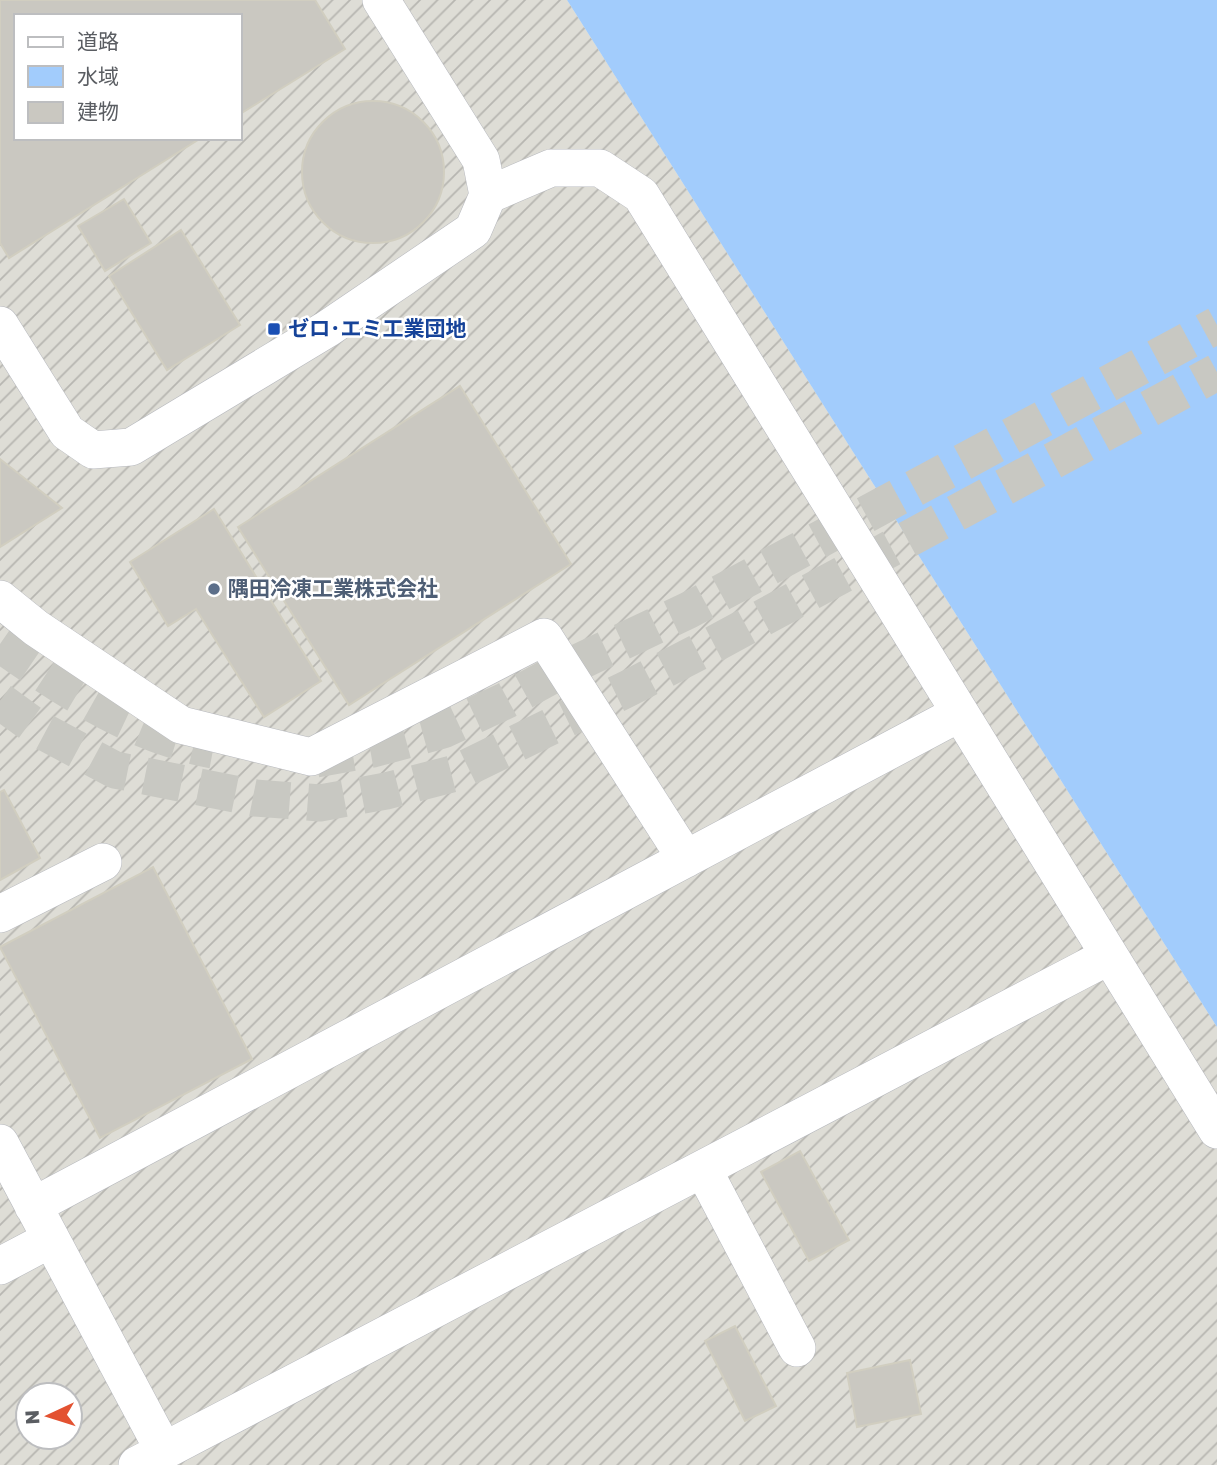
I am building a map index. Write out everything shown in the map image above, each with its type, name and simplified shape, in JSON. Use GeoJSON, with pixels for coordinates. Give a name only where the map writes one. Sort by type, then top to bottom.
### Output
{"type":"FeatureCollection","features":[{"type":"Feature","properties":{"kind":"street"},"geometry":{"type":"LineString","coordinates":[[0,325],[67,432],[93,450],[131,447],[327,329],[473,230],[488,195],[481,160],[381,0]]}},
{"type":"Feature","properties":{"kind":"street"},"geometry":{"type":"LineString","coordinates":[[488,195],[551,168],[600,168],[641,195],[1217,1130]]}},
{"type":"Feature","properties":{"kind":"street"},"geometry":{"type":"LineString","coordinates":[[0,599],[36,628],[181,725],[311,757],[544,637],[686,859]]}},
{"type":"Feature","properties":{"kind":"street"},"geometry":{"type":"LineString","coordinates":[[33,1206],[960,713]]}},
{"type":"Feature","properties":{"kind":"street"},"geometry":{"type":"LineString","coordinates":[[0,914],[103,862]]}},
{"type":"Feature","properties":{"kind":"street"},"geometry":{"type":"LineString","coordinates":[[0,1143],[33,1206],[151,1458],[1109,956]]}},
{"type":"Feature","properties":{"kind":"street"},"geometry":{"type":"LineString","coordinates":[[703,1169],[797,1348]]}},
{"type":"Feature","properties":{"kind":"street"},"geometry":{"type":"LineString","coordinates":[[0,1266],[49,1240]]}},
{"type":"Feature","properties":{"kind":"shaded area"},"geometry":{"type":"Polygon","coordinates":[[[0,0],[567,0],[1217,1027],[1217,1465],[0,1465],[0,0]]]}},
{"type":"Feature","properties":{"kind":"water"},"geometry":{"type":"Polygon","coordinates":[[[567,0],[1217,0],[1217,1027],[567,0]]]}},
{"type":"Feature","properties":{"kind":"building"},"geometry":{"type":"Polygon","coordinates":[[[0,0],[315,0],[345,49],[242,113],[242,14],[14,14],[14,140],[198,140],[9,258],[0,243],[0,0]]]}},
{"type":"Feature","properties":{"kind":"building"},"geometry":{"type":"Polygon","coordinates":[[[373,101],[400,107],[423,122],[438,145],[444,172],[438,199],[423,222],[400,237],[373,243],[346,237],[323,222],[308,199],[302,172],[308,145],[323,122],[346,107],[373,101]]]}},
{"type":"Feature","properties":{"kind":"building"},"geometry":{"type":"Polygon","coordinates":[[[124,199],[151,243],[105,271],[78,226],[124,199]]]}},
{"type":"Feature","properties":{"kind":"building"},"geometry":{"type":"Polygon","coordinates":[[[181,230],[240,325],[167,370],[109,276],[181,230]]]}},
{"type":"Feature","properties":{"kind":"building"},"geometry":{"type":"Polygon","coordinates":[[[460,386],[571,564],[349,705],[238,527],[460,386]]]}},
{"type":"Feature","properties":{"kind":"building"},"geometry":{"type":"Polygon","coordinates":[[[0,459],[62,508],[0,547],[0,459]]]}},
{"type":"Feature","properties":{"kind":"building"},"geometry":{"type":"Polygon","coordinates":[[[214,509],[321,681],[264,717],[196,609],[168,626],[130,562],[214,509]]]}},
{"type":"Feature","properties":{"kind":"building"},"geometry":{"type":"Polygon","coordinates":[[[4,790],[40,858],[0,880],[0,792],[4,790]]]}},
{"type":"Feature","properties":{"kind":"building"},"geometry":{"type":"Polygon","coordinates":[[[153,867],[252,1059],[100,1138],[0,947],[153,867]]]}},
{"type":"Feature","properties":{"kind":"building"},"geometry":{"type":"Polygon","coordinates":[[[800,1151],[849,1240],[809,1261],[761,1172],[800,1151]]]}},
{"type":"Feature","properties":{"kind":"building"},"geometry":{"type":"Polygon","coordinates":[[[735,1326],[776,1406],[745,1421],[705,1341],[735,1326]]]}},
{"type":"Feature","properties":{"kind":"building"},"geometry":{"type":"Polygon","coordinates":[[[910,1360],[921,1414],[857,1427],[847,1373],[910,1360]]]}},
{"type":"Feature","properties":{"kind":"tunnel"},"geometry":{"type":"LineString","coordinates":[[316,759],[373,749],[443,730],[507,700],[564,669],[689,610],[1217,325]]}},
{"type":"Feature","properties":{"kind":"tunnel"},"geometry":{"type":"LineString","coordinates":[[0,701],[37,728],[115,770],[255,798],[320,803],[386,791],[456,773],[716,643],[1217,372]]}},
{"type":"Feature","properties":{"kind":"tunnel"},"geometry":{"type":"LineString","coordinates":[[0,644],[101,709],[155,734],[213,750]]}},
{"type":"Feature","properties":{"kind":"place","name":"ゼロ･エミ工業団地"},"geometry":{"type":"Point","coordinates":[274,329]}},
{"type":"Feature","properties":{"kind":"place","name":"隅田冷凍工業株式会社"},"geometry":{"type":"Point","coordinates":[214,589]}}]}
